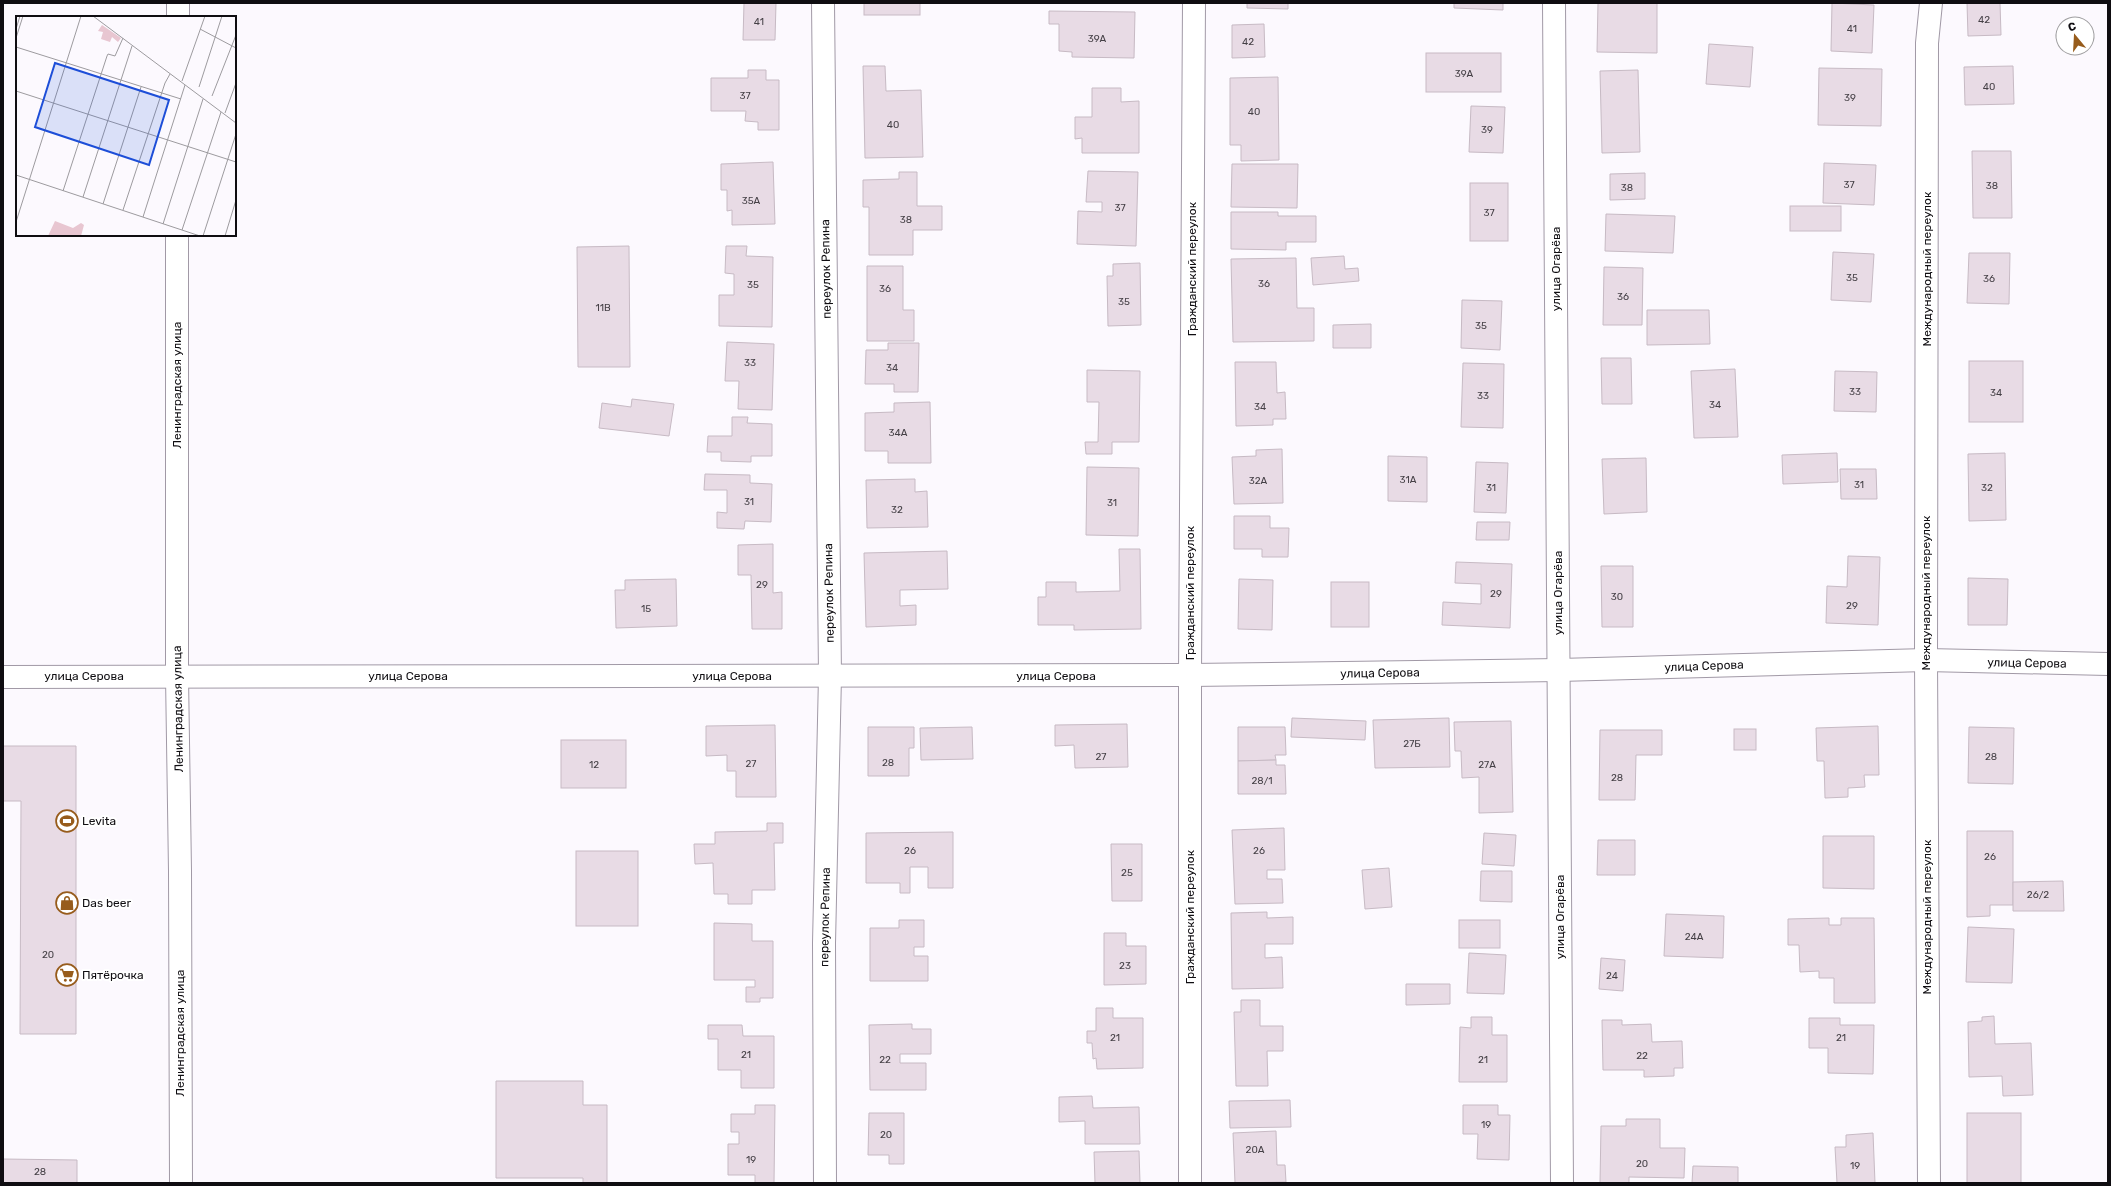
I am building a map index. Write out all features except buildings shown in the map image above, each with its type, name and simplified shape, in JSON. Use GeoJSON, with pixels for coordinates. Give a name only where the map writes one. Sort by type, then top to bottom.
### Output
{"type":"FeatureCollection","features":[{"type":"Feature","properties":{"kind":"street"},"geometry":{"type":"LineString","coordinates":[[178,3],[178,16]]}},
{"type":"Feature","properties":{"kind":"street","name":"переулок Репина"},"geometry":{"type":"LineString","coordinates":[[823,3],[830,676],[824,943],[825,1183]]}},
{"type":"Feature","properties":{"kind":"street","name":"Гражданский переулок"},"geometry":{"type":"LineString","coordinates":[[1190,1183],[1190,675],[1194,3]]}},
{"type":"Feature","properties":{"kind":"street","name":"улица Огарёва"},"geometry":{"type":"LineString","coordinates":[[1554,3],[1562,1183]]}},
{"type":"Feature","properties":{"kind":"street","name":"Международный переулок"},"geometry":{"type":"LineString","coordinates":[[1929,1183],[1926,660],[1927,43],[1931,3]]}},
{"type":"Feature","properties":{"kind":"street","name":"Ленинградская улица"},"geometry":{"type":"LineString","coordinates":[[177,236],[177,676],[180,831],[181,1183]]}},
{"type":"Feature","properties":{"kind":"street","name":"улица Серова"},"geometry":{"type":"LineString","coordinates":[[3,677],[1190,675],[1558,670],[1926,660],[2108,664]]}},
{"type":"Feature","properties":{"kind":"place","name":"Levita"},"geometry":{"type":"Point","coordinates":[67,821]}},
{"type":"Feature","properties":{"kind":"place","name":"Das beer"},"geometry":{"type":"Point","coordinates":[67,903]}},
{"type":"Feature","properties":{"kind":"place","name":"Пятёрочка"},"geometry":{"type":"Point","coordinates":[67,975]}}]}
